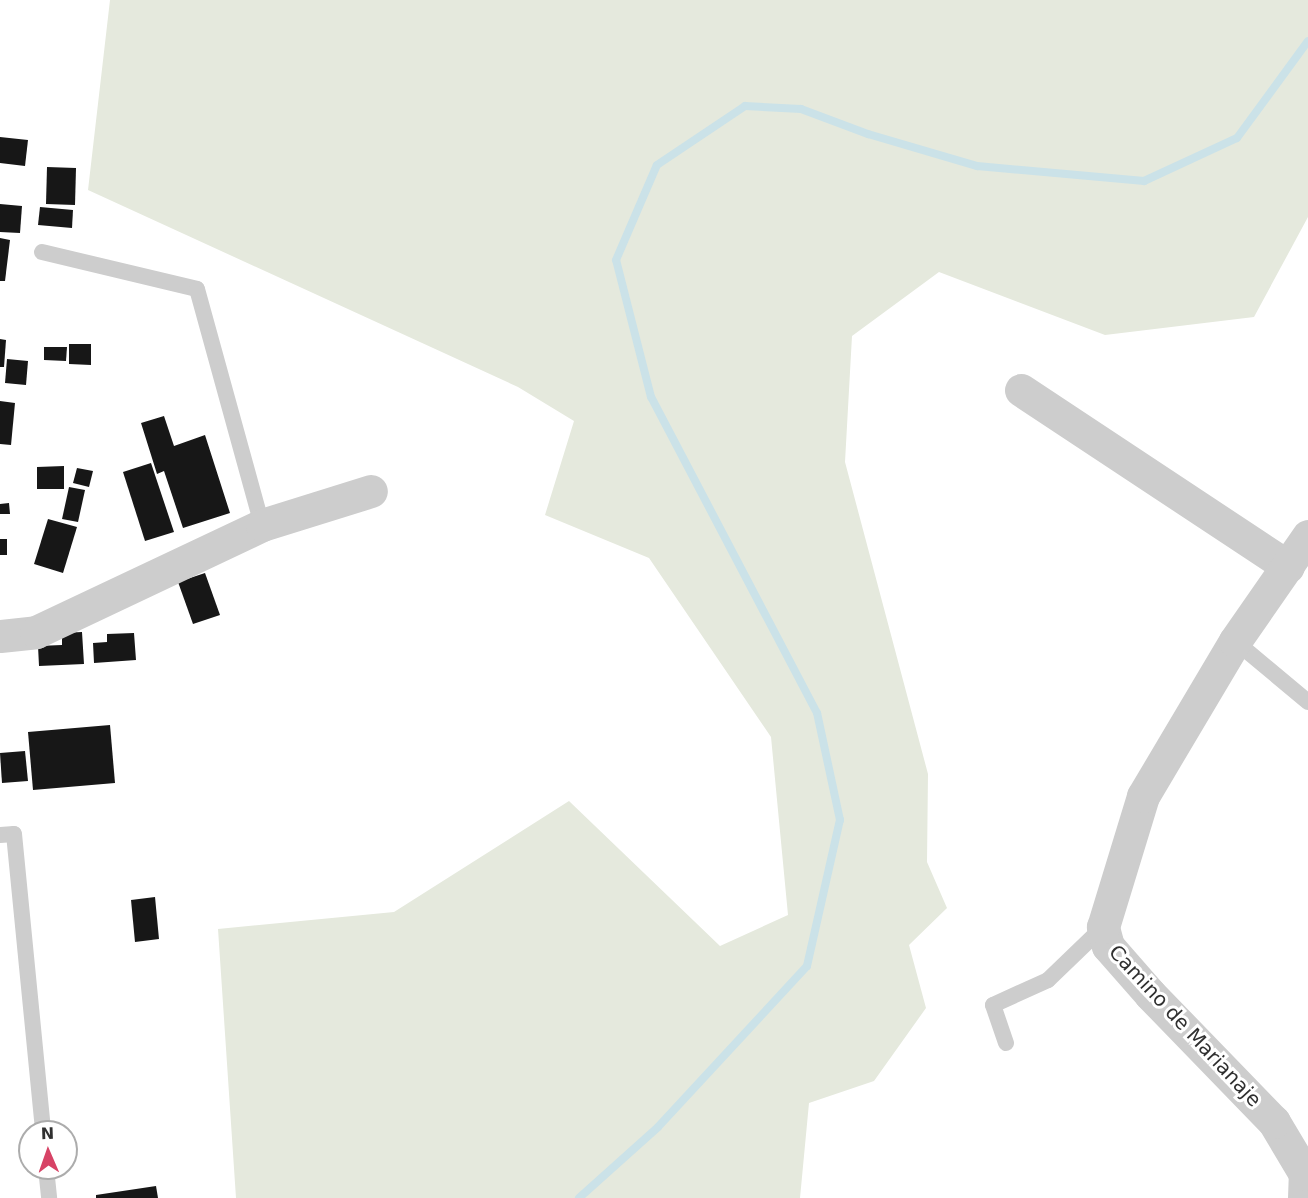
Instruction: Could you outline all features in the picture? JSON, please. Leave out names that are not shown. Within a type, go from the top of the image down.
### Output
[{"type":"street","points":[[1021,390],[1288,567]]},
{"type":"street","points":[[0,636],[36,632],[262,525],[371,491]]},
{"type":"street","name":"Camino de Marianaje","points":[[1304,1198],[1305,1174],[1274,1122],[1136,978],[1108,946],[1103,927],[1143,796],[1235,641],[1308,536]]},
{"type":"lane","points":[[42,252],[196,289],[262,525]]},
{"type":"lane","points":[[1235,641],[1308,702]]},
{"type":"lane","points":[[0,836],[14,834],[42,1120]]},
{"type":"lane","points":[[1006,1043],[993,1005],[1048,980],[1103,927]]},
{"type":"lane","points":[[47,1180],[49,1198]]},
{"type":"shaded area","points":[[110,0],[1308,0],[1308,217],[1254,317],[1105,335],[939,272],[852,336],[845,462],[928,774],[927,862],[947,908],[909,945],[926,1008],[874,1081],[809,1103],[800,1198],[236,1198],[218,929],[394,912],[569,801],[720,946],[788,915],[771,737],[649,558],[545,515],[574,421],[518,387],[88,190]]},
{"type":"building","points":[[0,137],[28,140],[25,166],[0,163]]},
{"type":"building","points":[[47,167],[76,168],[75,205],[46,204]]},
{"type":"building","points":[[0,204],[22,206],[20,233],[0,232]]},
{"type":"building","points":[[40,207],[73,210],[72,228],[38,225]]},
{"type":"building","points":[[0,238],[10,240],[5,281],[0,281]]},
{"type":"building","points":[[0,339],[6,340],[4,367],[0,367]]},
{"type":"building","points":[[69,344],[91,344],[91,365],[69,364]]},
{"type":"building","points":[[44,347],[67,347],[66,361],[44,360]]},
{"type":"building","points":[[7,359],[28,361],[26,385],[5,383]]},
{"type":"building","points":[[0,401],[15,403],[11,445],[0,444]]},
{"type":"building","points":[[164,416],[174,446],[205,435],[230,513],[183,528],[164,471],[157,474],[141,423]]},
{"type":"building","points":[[151,463],[174,532],[145,541],[123,472]]},
{"type":"building","points":[[64,466],[64,489],[37,489],[37,467]]},
{"type":"building","points":[[77,468],[93,471],[89,487],[73,483]]},
{"type":"building","points":[[69,487],[85,490],[78,522],[62,519]]},
{"type":"building","points":[[9,503],[10,514],[0,514],[0,504]]},
{"type":"building","points":[[48,519],[77,527],[63,573],[34,564]]},
{"type":"building","points":[[0,539],[7,539],[7,555],[0,555]]},
{"type":"building","points":[[205,573],[220,615],[193,624],[178,582]]},
{"type":"building","points":[[82,632],[84,664],[39,666],[38,646],[62,645],[62,633]]},
{"type":"building","points":[[134,633],[136,660],[94,663],[93,643],[107,642],[107,634]]},
{"type":"building","points":[[110,725],[115,783],[33,790],[28,732]]},
{"type":"building","points":[[25,751],[28,781],[2,783],[0,753]]},
{"type":"building","points":[[155,897],[159,939],[135,942],[131,900]]},
{"type":"building","points":[[156,1186],[158,1198],[96,1198],[96,1195]]},
{"type":"waterway","points":[[579,1198],[658,1127],[807,966],[840,820],[817,713],[651,397],[616,260],[657,165],[745,106],[801,109],[868,134],[977,166],[1144,181],[1237,138],[1308,41]]}]
